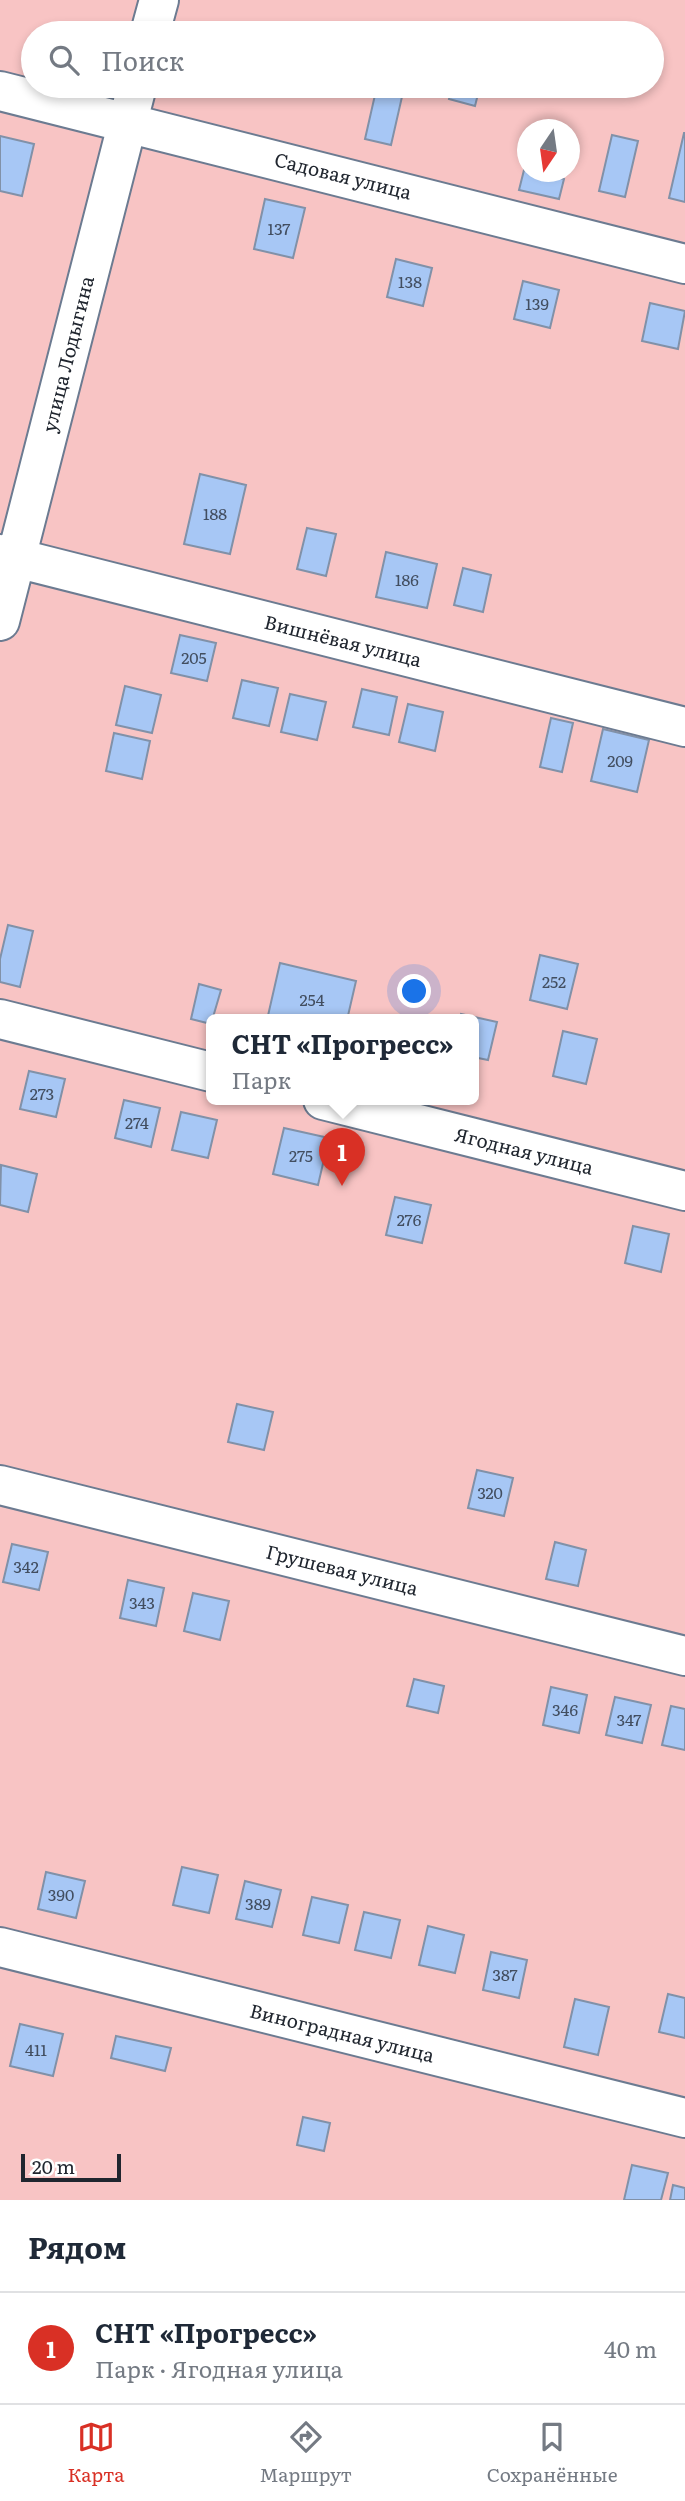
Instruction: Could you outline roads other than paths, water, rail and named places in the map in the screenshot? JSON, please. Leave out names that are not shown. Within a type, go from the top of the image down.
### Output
[{"type":"street","points":[[153,21],[159,0]]},
{"type":"street","name":"Садовая улица","points":[[0,91],[21,93]]},
{"type":"street","name":"Садовая улица","points":[[78,98],[133,103],[685,264]]},
{"type":"street","name":"улица Лодыгина","points":[[0,621],[8,556],[133,103]]},
{"type":"street","name":"Вишнёвая улица","points":[[8,556],[685,727]]},
{"type":"street","points":[[0,1019],[206,1071]]},
{"type":"street","name":"Ягодная улица","points":[[343,1105],[685,1191]]},
{"type":"street","name":"Грушевая улица","points":[[0,1485],[685,1656]]},
{"type":"street","name":"Виноградная улица","points":[[0,1947],[685,2118]]},
{"type":"place","name":"СНТ «Прогресс»","points":[[342,1186]]}]
